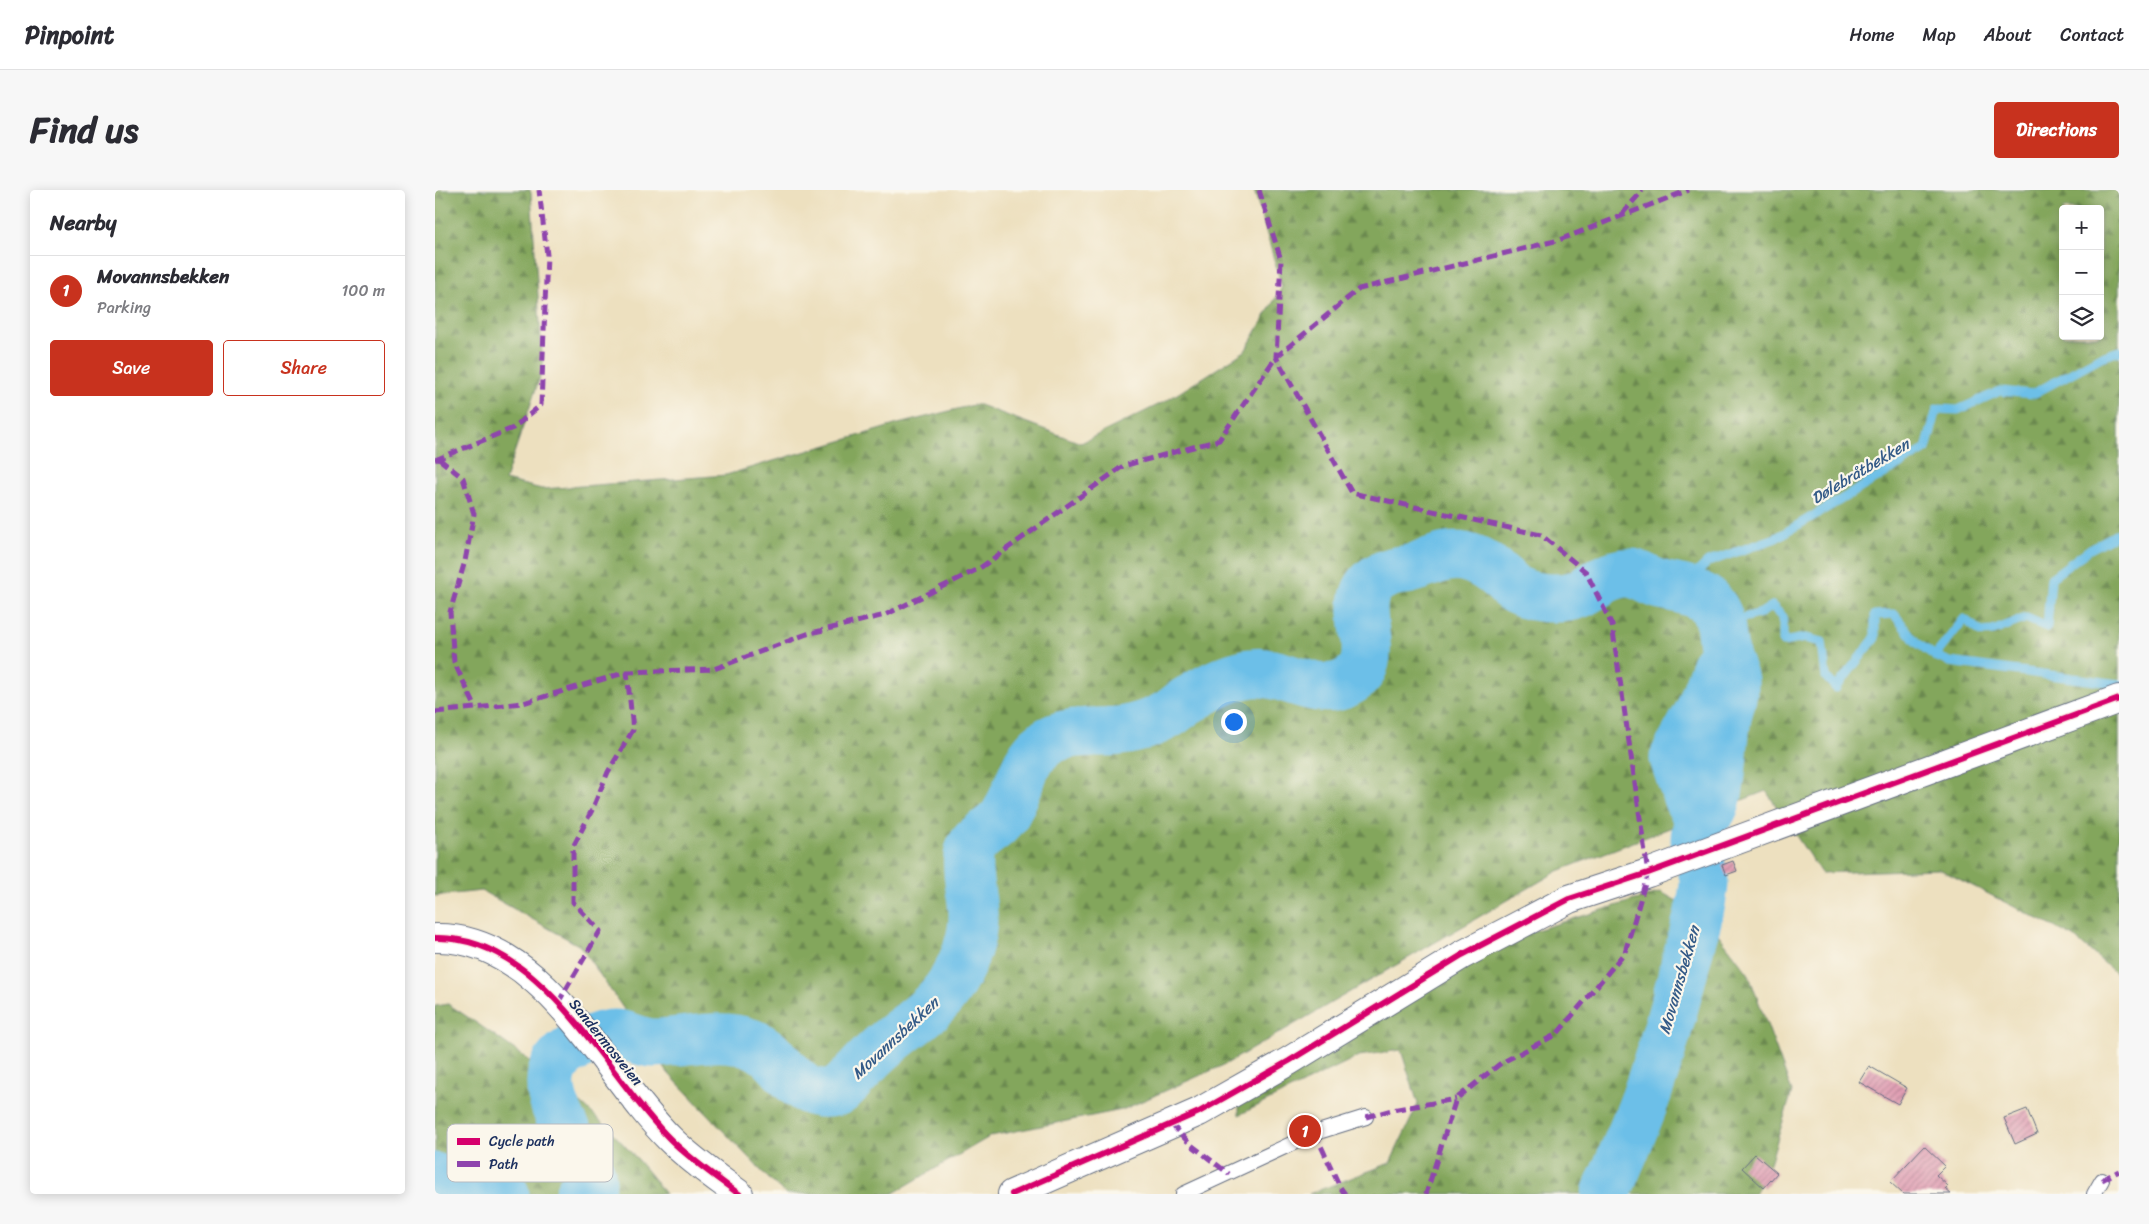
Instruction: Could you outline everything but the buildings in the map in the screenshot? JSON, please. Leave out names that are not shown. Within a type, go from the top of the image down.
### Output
[{"type":"street","points":[[1013,1194],[1199,1112],[1289,1061],[1462,956],[1569,899],[2119,699]]},
{"type":"street","name":"Sandermosveien","points":[[435,938],[447,938],[487,948],[517,964],[558,1003],[671,1140],[739,1194]]},
{"type":"lane","points":[[1183,1194],[1315,1133],[1367,1117]]},
{"type":"lane","points":[[2094,1194],[2102,1180]]},
{"type":"green space","points":[[435,190],[530,190],[543,368],[505,480],[542,489],[726,475],[898,424],[977,404],[1081,443],[1166,401],[1245,351],[1282,287],[1254,190],[2119,190],[2119,976],[2074,937],[1939,869],[1821,873],[1766,791],[1558,871],[1226,1064],[1122,1110],[991,1136],[892,1194],[786,1194],[771,1181],[668,1073],[580,946],[482,891],[435,896]]},
{"type":"green space","points":[[1661,892],[1705,917],[1748,973],[1792,1092],[1766,1176],[1754,1194],[1309,1194],[1390,1163],[1418,1104],[1401,1050],[1359,1056],[1239,1115],[1239,1093],[1504,940]]},
{"type":"green space","points":[[448,1004],[508,1045],[565,1089],[603,1124],[447,1124],[447,1182],[613,1182],[613,1134],[643,1166],[665,1194],[435,1194],[435,1006]]},
{"type":"waterway","name":"Dølebråtbekken","points":[[1681,588],[1708,562],[1776,538],[1926,449],[1937,409],[1958,410],[2000,391],[2033,394],[2099,358],[2119,351]]},
{"type":"waterway","points":[[1722,624],[1761,613],[1772,606],[1783,617],[1783,642],[1805,638],[1822,642],[1826,677],[1836,688],[1875,638],[1875,615],[1894,614],[1916,642],[1935,656],[1964,619],[1981,632],[1993,631],[2026,618],[2047,627],[2051,578],[2090,549],[2119,533]]},
{"type":"waterway","name":"Movannsbekken","points":[[563,1124],[551,1089],[552,1073],[560,1059],[577,1047],[608,1034],[618,1034],[653,1043],[702,1038],[739,1040],[763,1049],[800,1085],[810,1091],[823,1093],[839,1091],[879,1050],[938,1001],[952,982],[964,957],[972,930],[973,912],[968,877],[970,849],[978,839],[995,826],[1004,816],[1025,768],[1036,751],[1044,744],[1054,738],[1066,735],[1112,732],[1144,725],[1165,716],[1186,701],[1213,686],[1244,674],[1264,673],[1320,687],[1342,685],[1358,675],[1365,661],[1366,645],[1363,610],[1365,595],[1374,581],[1392,572],[1410,569],[1450,556],[1457,556],[1469,558],[1480,563],[1513,589],[1545,598],[1570,597],[1582,593],[1608,578],[1629,573],[1639,575],[1658,584],[1697,594],[1709,603],[1718,616],[1723,647],[1734,681],[1727,717],[1716,802],[1713,809],[1700,823],[1695,836],[1696,850],[1704,878],[1699,912],[1674,1008],[1654,1074],[1606,1194]]},
{"type":"waterway","points":[[1935,656],[1950,662],[2119,684]]},
{"type":"waterway","name":"Movannsbekken","points":[[1700,820],[1688,800],[1674,758],[1700,710],[1716,665]]},
{"type":"waterway","name":"Movannsbekken","points":[[435,1177],[460,1188],[505,1194]]},
{"type":"waterway","name":"Movannsbekken","points":[[579,1194],[588,1188],[592,1182]]},
{"type":"marked path","points":[[435,460],[513,428],[541,405],[547,255],[539,190]]},
{"type":"marked path","points":[[1259,190],[1281,260],[1276,357],[1352,493],[1541,535],[1586,572],[1612,625],[1648,873],[1625,952],[1557,1034],[1501,1063],[1456,1099],[1426,1194]]},
{"type":"marked path","points":[[1622,214],[1643,190]]},
{"type":"marked path","points":[[435,712],[523,703],[627,672],[714,669],[807,634],[885,615],[980,568],[1123,466],[1219,440],[1276,357],[1359,289],[1559,240],[1689,190]]},
{"type":"marked path","points":[[439,459],[463,478],[474,514],[465,561],[450,612],[454,662],[476,708]]},
{"type":"marked path","points":[[558,1003],[600,931],[573,902],[573,847],[592,810],[608,772],[633,730],[627,672]]},
{"type":"marked path","points":[[1366,1117],[1392,1110],[1456,1099]]},
{"type":"marked path","points":[[1171,1124],[1190,1144],[1229,1174]]},
{"type":"marked path","points":[[1315,1133],[1345,1194]]},
{"type":"marked path","points":[[2102,1180],[2119,1171]]},
{"type":"cycle path","points":[[1012,1194],[1199,1112],[1289,1061],[1462,955],[1569,899],[1648,873],[2119,699]]},
{"type":"cycle path","points":[[435,938],[473,943],[508,959],[539,983],[568,1013],[645,1112],[670,1139],[695,1161],[739,1194]]},
{"type":"place","name":"Movannsbekken","points":[[1305,1131]]}]
